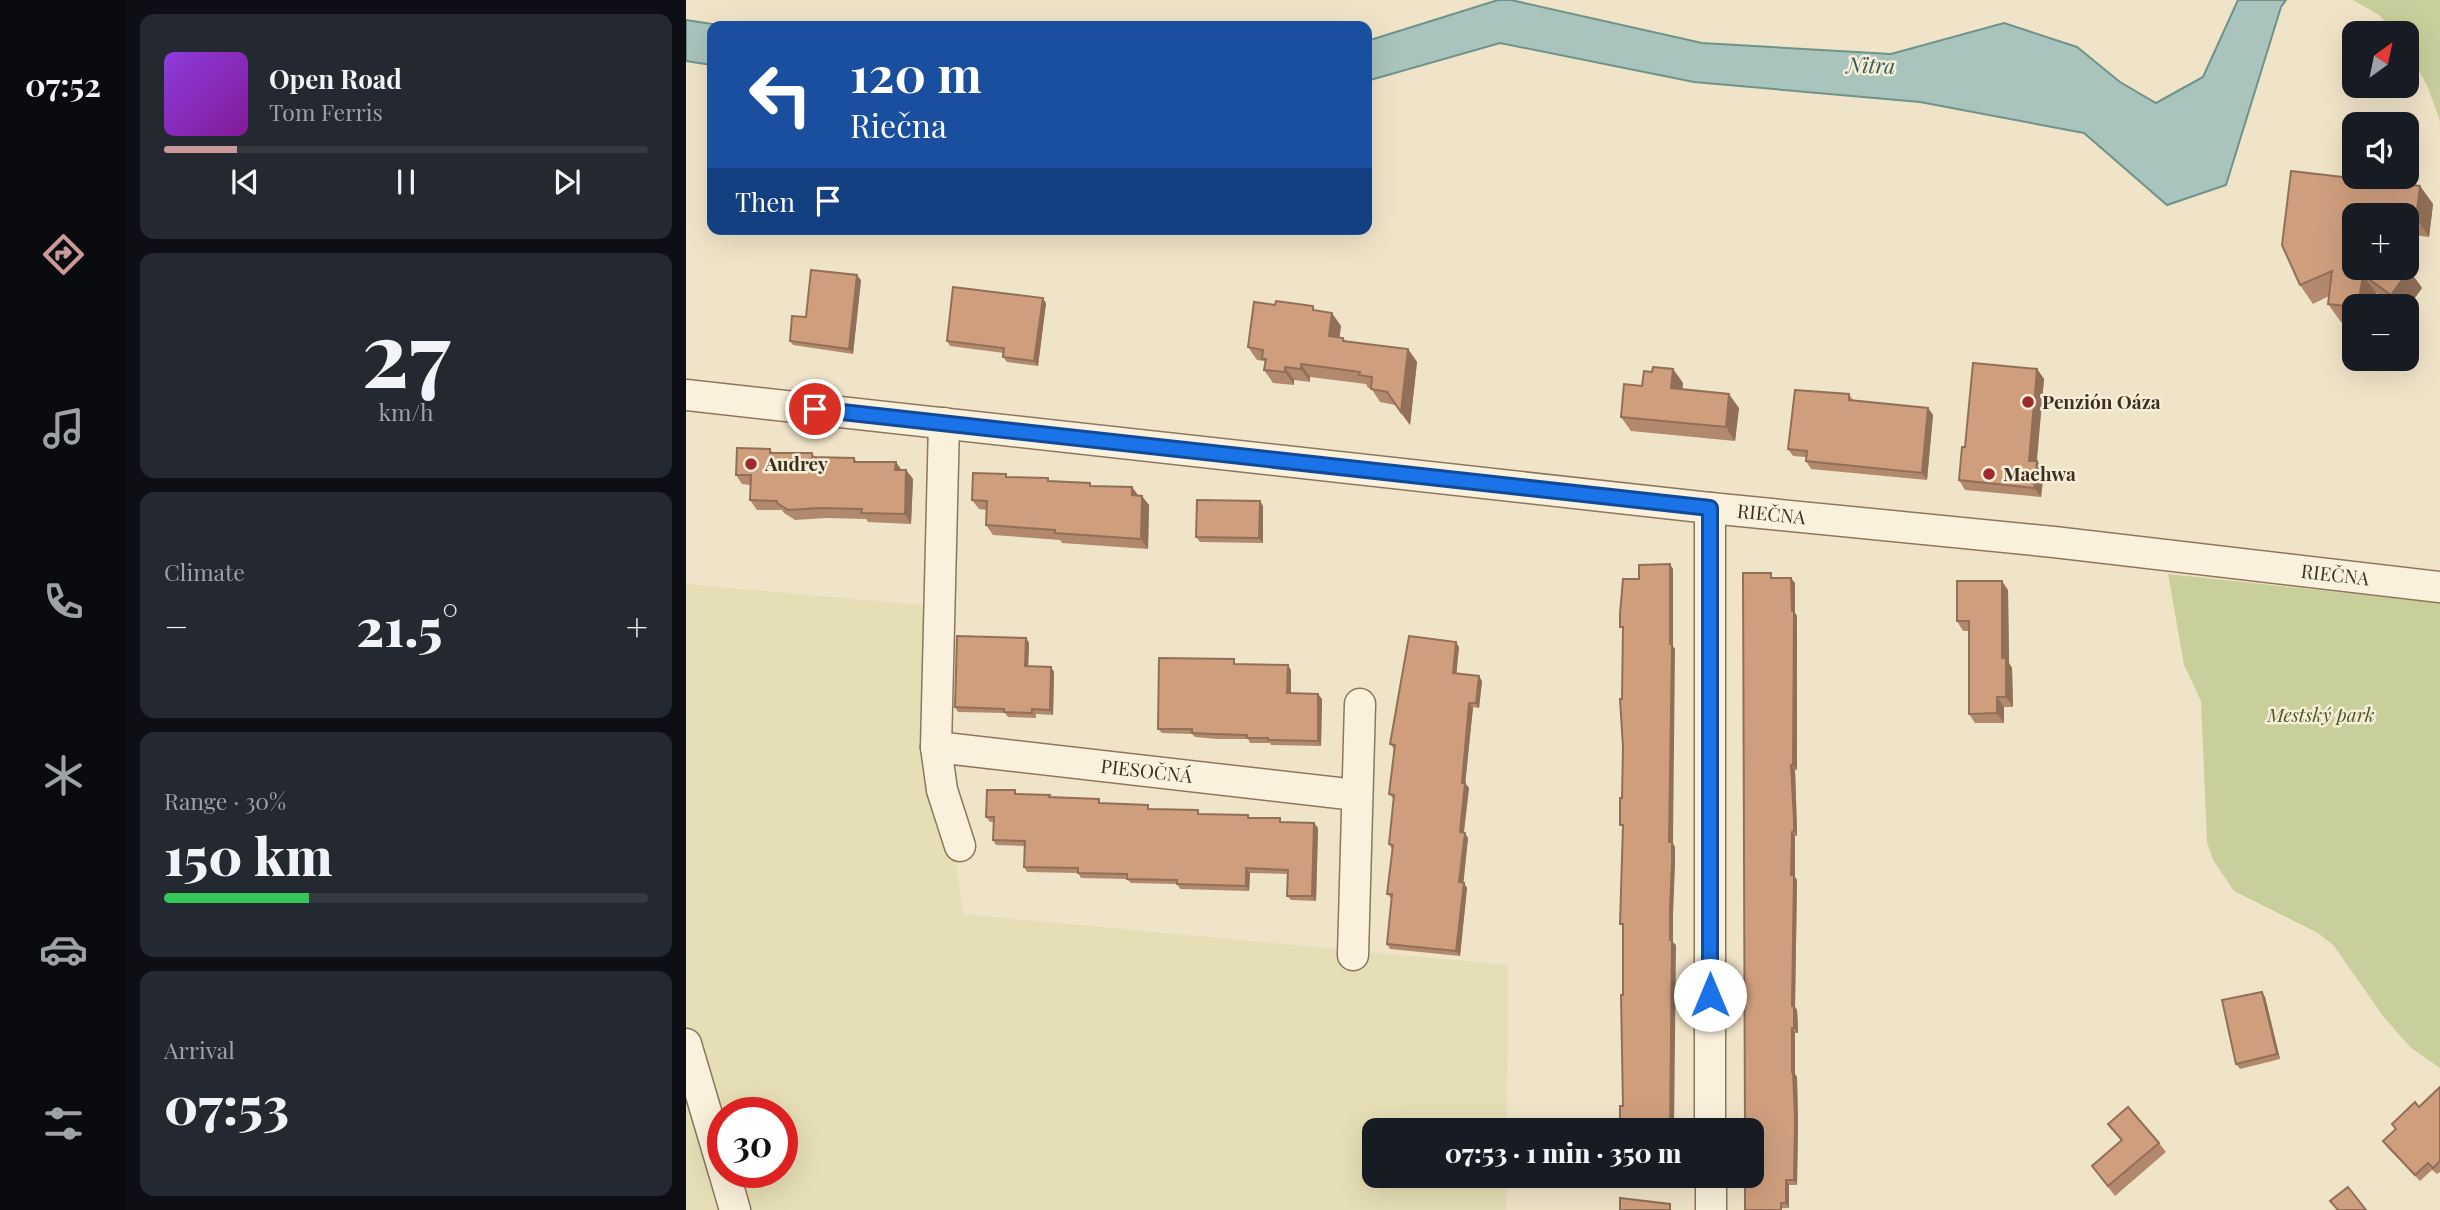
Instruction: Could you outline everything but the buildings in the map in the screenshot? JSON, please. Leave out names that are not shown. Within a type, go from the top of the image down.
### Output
[{"type":"street","name":"RIEČNA","points":[[686,394],[1710,508],[2054,542],[2440,587]]},
{"type":"street","points":[[944,423],[936,747],[942,790],[960,846]]},
{"type":"street","points":[[1710,508],[1710,1118]]},
{"type":"street","points":[[1353,955],[1360,704]]},
{"type":"street","name":"PIESOČNÁ","points":[[936,747],[1356,795]]},
{"type":"street","points":[[686,1044],[707,1116]]},
{"type":"street","points":[[728,1188],[735,1210]]},
{"type":"street","points":[[1710,1188],[1710,1210]]},
{"type":"shaded area","points":[[686,584],[923,605],[963,914],[1508,965],[1507,1118],[1362,1118],[1362,1188],[1507,1188],[1506,1210],[686,1210]]},
{"type":"green space","points":[[2353,0],[2440,0],[2440,121],[2419,71],[2419,21],[2384,21]]},
{"type":"green space","name":"Mestský park","points":[[2168,574],[2440,603],[2440,1068],[2410,1047],[2383,1016],[2334,946],[2318,933],[2234,891],[2213,860],[2207,842],[2201,701],[2184,665]]},
{"type":"water","name":"Nitra","points":[[1498,0],[1511,0],[1702,43],[1891,54],[2004,23],[2077,47],[2120,82],[2156,103],[2203,77],[2238,0],[2286,0],[2281,7],[2226,185],[2167,205],[2084,133],[1920,102],[1694,82],[1500,43],[1372,80],[1372,39]]},
{"type":"water","points":[[686,20],[707,23],[707,64],[686,61]]},
{"type":"place","name":"Penzión Oáza","points":[[2028,402]]},
{"type":"place","name":"Audrey","points":[[751,464]]},
{"type":"place","name":"Maehwa","points":[[1989,474]]},
{"type":"route","points":[[815,409],[1710,508],[1710,995]]}]
